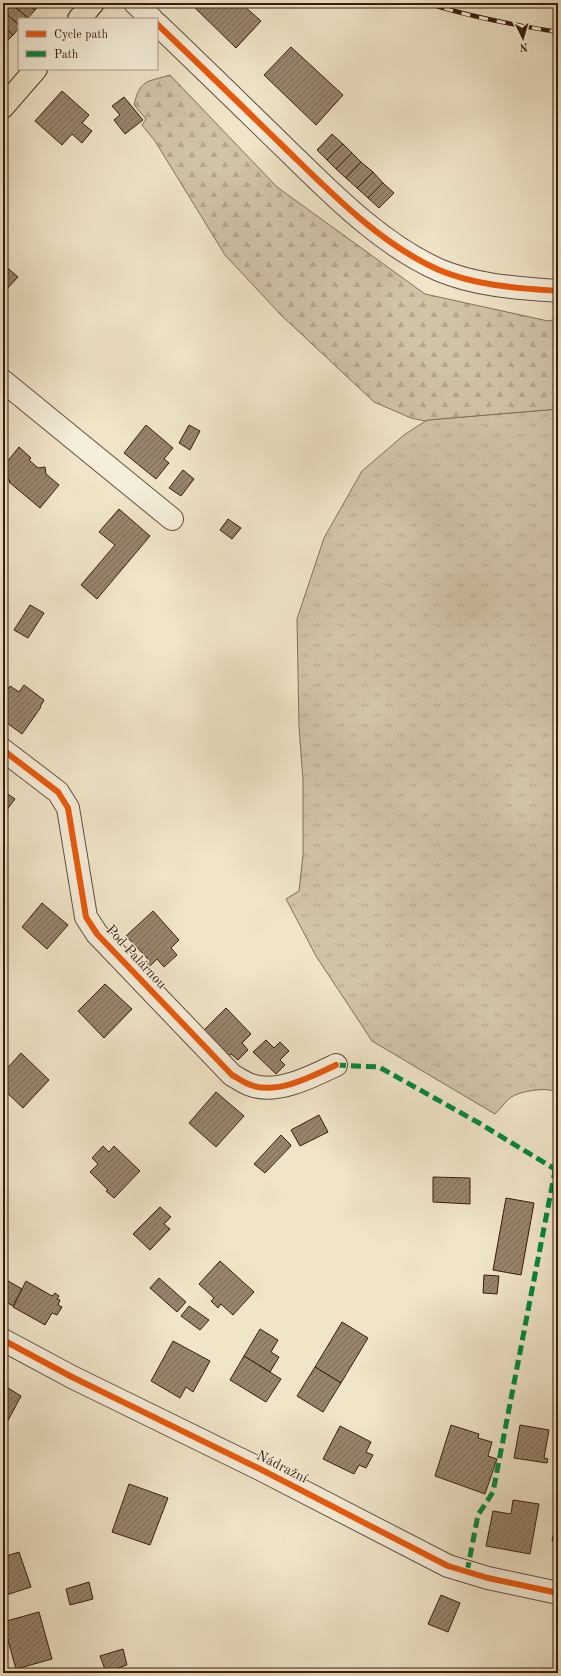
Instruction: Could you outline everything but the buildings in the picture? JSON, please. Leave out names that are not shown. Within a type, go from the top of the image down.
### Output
[{"type":"main road","points":[[80,18],[93,3]]},
{"type":"main road","points":[[3,107],[35,70]]},
{"type":"street","points":[[135,3],[151,18]]},
{"type":"street","points":[[158,25],[337,198],[411,256],[440,270],[472,281],[519,288],[558,291]]},
{"type":"street","points":[[3,381],[172,519]]},
{"type":"street","name":"Pod Palárnou","points":[[3,750],[58,792],[68,808],[86,917],[97,934],[232,1075],[252,1086],[271,1088],[298,1082],[336,1065]]},
{"type":"street","name":"Nádražní","points":[[3,1340],[72,1377],[267,1472],[448,1566],[488,1578],[558,1593]]},
{"type":"green space","points":[[170,75],[277,187],[425,294],[548,321],[558,319],[558,409],[425,421],[411,418],[374,402],[280,314],[225,255],[155,141],[142,125],[146,119],[134,105],[139,90],[150,81]]},
{"type":"green space","points":[[558,409],[558,1093],[548,1090],[534,1090],[514,1095],[495,1114],[372,1041],[316,956],[286,899],[299,891],[303,855],[303,780],[299,727],[297,619],[324,538],[362,471],[404,435],[427,420]]},
{"type":"railway","points":[[427,3],[492,20],[558,32]]},
{"type":"marked path","points":[[336,1065],[379,1067],[479,1123],[558,1171]]},
{"type":"marked path","points":[[467,1572],[478,1515],[493,1492],[555,1171]]},
{"type":"cycle path","points":[[158,25],[340,201],[378,233],[398,247],[439,270],[468,280],[528,289],[558,291]]},
{"type":"cycle path","points":[[3,750],[58,792],[68,808],[86,917],[97,934],[232,1075],[251,1085],[272,1088],[295,1083],[336,1065]]},
{"type":"cycle path","points":[[3,1340],[72,1377],[260,1469],[448,1566],[488,1578],[558,1593]]}]
